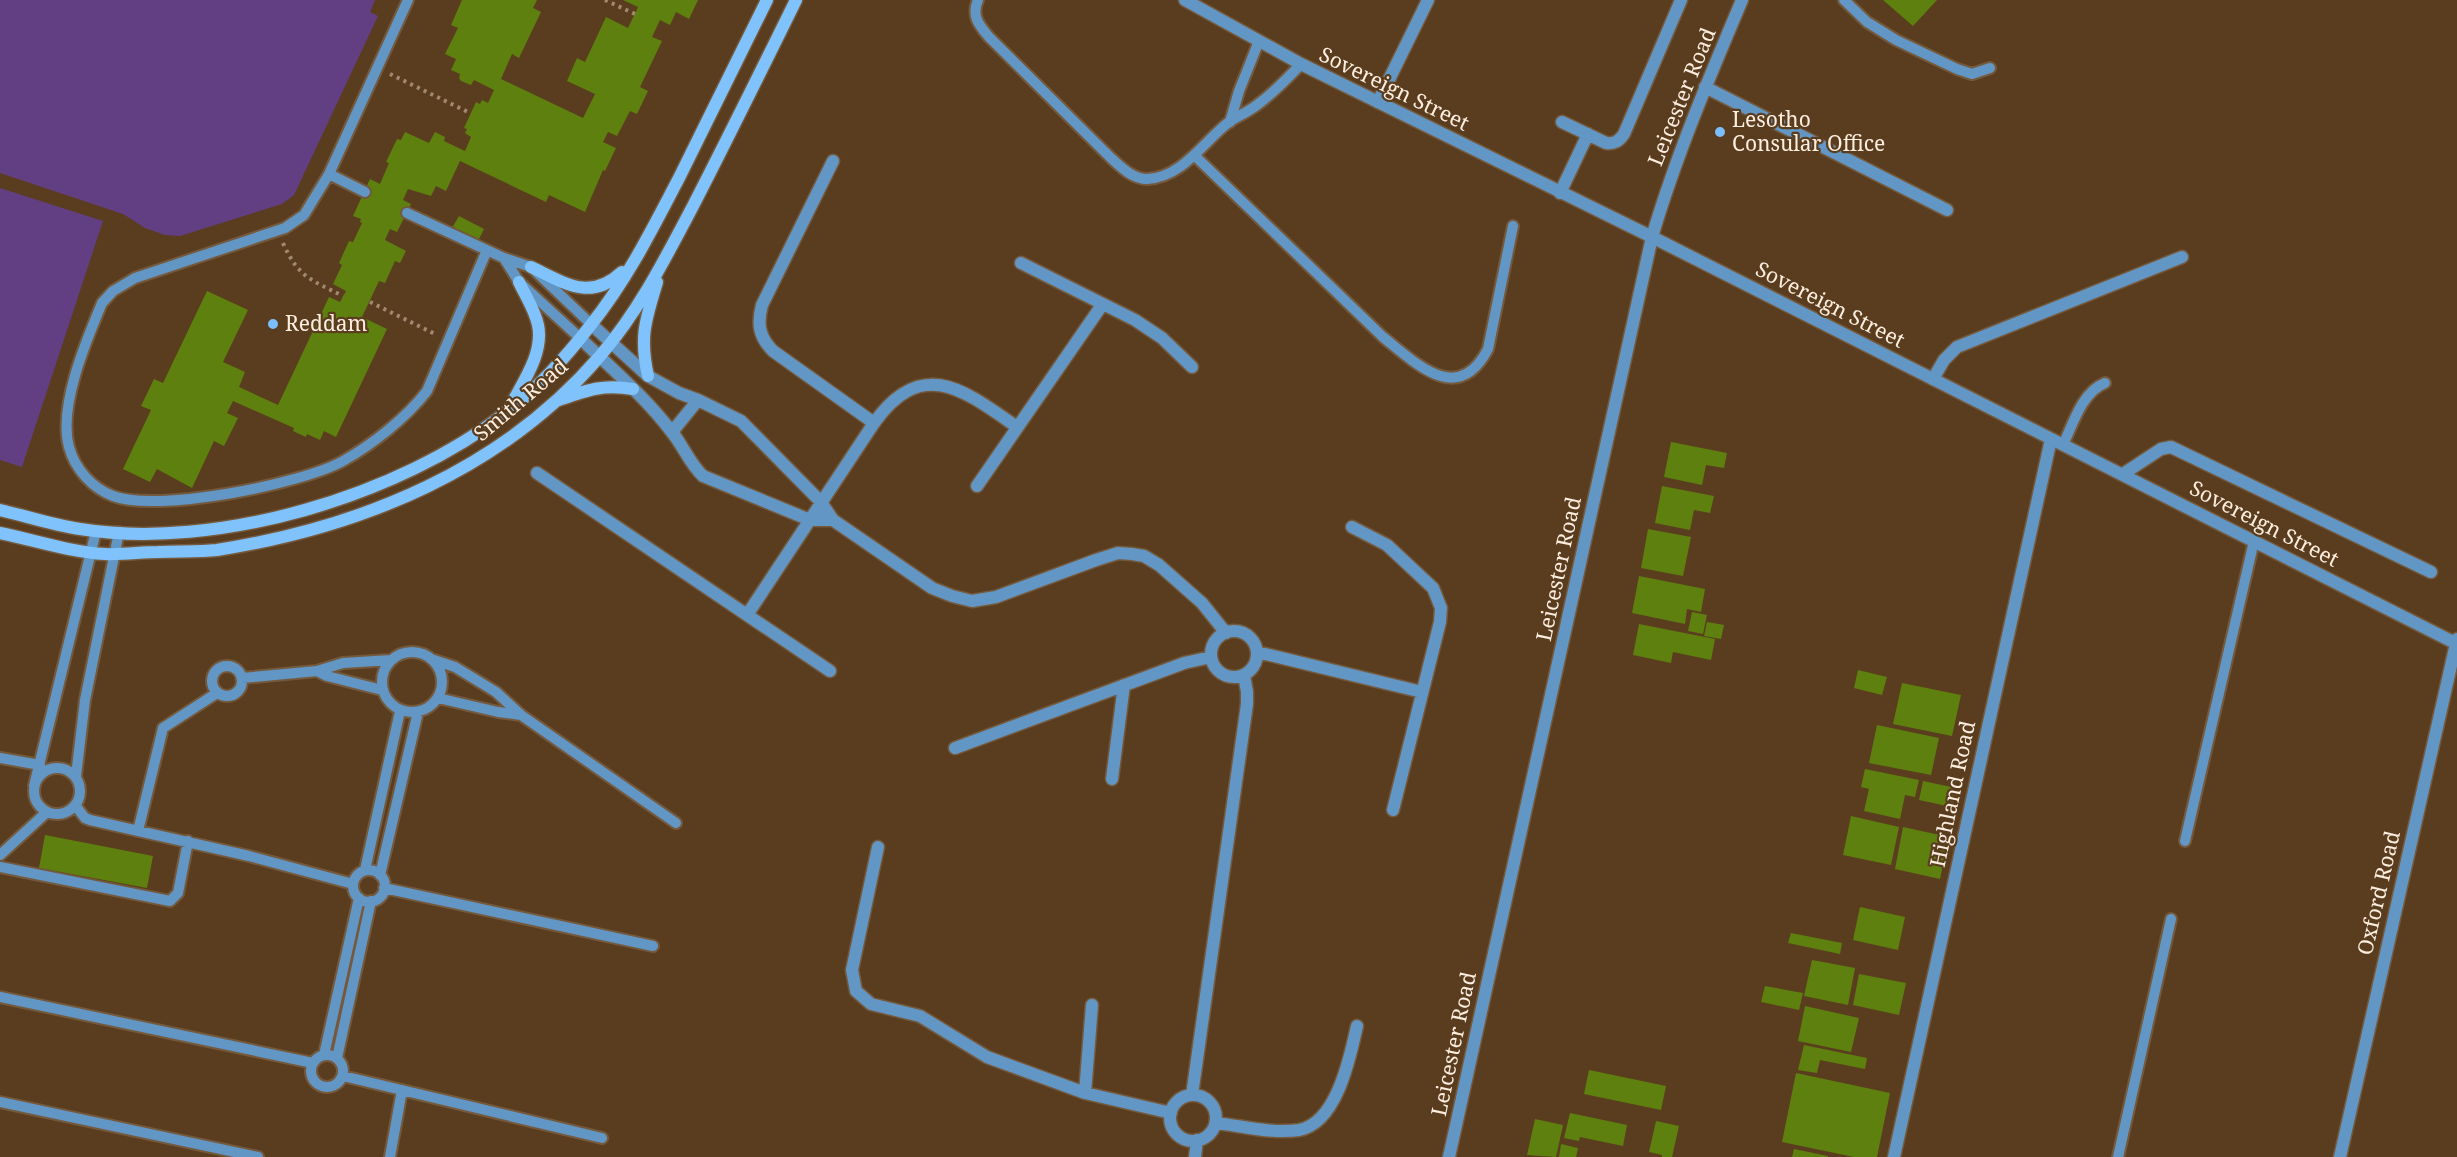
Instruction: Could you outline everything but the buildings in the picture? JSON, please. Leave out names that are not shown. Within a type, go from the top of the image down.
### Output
[{"type":"main road","name":"Smith Road","points":[[0,510],[80,530],[160,534],[211,530],[282,515],[370,489],[455,447],[507,412],[547,376],[592,325],[634,261],[703,131],[767,0]]},
{"type":"main road","name":"Smith Road","points":[[0,533],[92,551],[115,553],[215,550],[294,533],[377,508],[420,492],[482,459],[515,437],[557,401],[599,357],[642,297],[664,261],[732,131],[796,0]]},
{"type":"main road","points":[[531,267],[569,285],[586,290],[606,285],[634,261]]},
{"type":"main road","points":[[648,376],[642,341],[646,319],[664,261]]},
{"type":"main road","points":[[507,412],[537,351],[539,339],[536,318],[519,282]]},
{"type":"main road","points":[[557,401],[596,387],[633,389]]},
{"type":"main road","points":[[370,489],[377,508]]},
{"type":"street","points":[[1378,102],[1428,0]]},
{"type":"street","points":[[1562,122],[1612,144],[1624,134],[1681,0]]},
{"type":"street","name":"Leicester Road","points":[[1449,1157],[1652,237],[1664,197],[1705,87],[1742,0]]},
{"type":"street","name":"Sovereign Street","points":[[1188,1],[1301,64],[1652,237],[2456,642]]},
{"type":"street","points":[[1705,87],[1947,210]]},
{"type":"street","points":[[1560,193],[1588,134]]},
{"type":"street","points":[[833,161],[762,305],[759,330],[764,342],[773,351],[874,423]]},
{"type":"street","points":[[1933,379],[1944,360],[1957,347],[2182,257]]},
{"type":"street","points":[[1021,263],[1149,328],[1192,367]]},
{"type":"street","points":[[977,486],[1102,305]]},
{"type":"street","points":[[592,325],[648,376],[679,393],[725,412],[753,431],[822,502],[832,520],[932,588],[972,601],[996,597],[1118,553],[1144,556],[1159,565],[1202,603],[1226,633]]},
{"type":"street","points":[[580,338],[633,389],[672,432],[693,467],[703,476],[810,520],[832,520]]},
{"type":"street","points":[[747,615],[874,423],[894,399],[911,388],[927,384],[957,389],[970,395],[1017,427]]},
{"type":"street","points":[[672,432],[698,400]]},
{"type":"street","name":"Highland Road","points":[[1894,1157],[2051,439]]},
{"type":"street","points":[[2123,474],[2161,449],[2171,447],[2431,572]]},
{"type":"street","points":[[537,473],[830,671]]},
{"type":"street","points":[[1352,527],[1387,544],[1433,588],[1441,608],[1440,622],[1393,810]]},
{"type":"street","points":[[1236,631],[1246,634],[1254,642],[1257,652],[1256,661],[1252,669],[1244,675],[1233,677],[1223,675],[1215,667],[1211,657],[1212,647],[1217,638],[1226,633],[1236,631]]},
{"type":"street","name":"Oxford Road","points":[[2340,1157],[2456,642]]},
{"type":"street","points":[[1257,652],[1422,692]]},
{"type":"street","points":[[955,747],[1184,663],[1211,657]]},
{"type":"street","points":[[1192,1095],[1247,704],[1244,675]]},
{"type":"street","points":[[1112,779],[1124,685]]},
{"type":"street","points":[[878,847],[852,970],[856,991],[871,1004],[920,1016],[930,1021],[987,1057],[1085,1093],[1171,1113]]},
{"type":"street","points":[[1085,1093],[1092,1005]]},
{"type":"street","points":[[1216,1123],[1281,1130],[1300,1130],[1313,1124],[1332,1102],[1340,1086],[1349,1062],[1357,1026]]},
{"type":"street","points":[[1192,1095],[1202,1097],[1211,1103],[1216,1123],[1212,1131],[1197,1140],[1180,1137],[1174,1130],[1171,1113],[1178,1100],[1192,1095]]},
{"type":"street","points":[[1195,1157],[1197,1140]]},
{"type":"lane","points":[[408,0],[329,174],[304,215],[277,230],[135,278],[113,291],[102,303],[68,403],[67,439],[72,456],[85,477],[100,490],[126,500],[161,502],[251,489],[331,467],[380,435],[420,400],[432,382],[487,250]]},
{"type":"lane","points":[[978,0],[974,11],[975,20],[989,38],[1127,172],[1141,178],[1150,179],[1178,168],[1230,122],[1256,106],[1301,64]]},
{"type":"lane","points":[[1844,0],[1867,22],[1886,34],[1957,69],[1972,74],[1990,68]]},
{"type":"lane","points":[[1230,122],[1239,91],[1259,41]]},
{"type":"lane","points":[[1194,155],[1383,337],[1419,365],[1434,374],[1452,379],[1467,376],[1480,364],[1488,349],[1513,226]]},
{"type":"lane","points":[[329,174],[365,192]]},
{"type":"lane","points":[[407,213],[504,258],[531,267],[592,325]]},
{"type":"lane","points":[[504,258],[519,282],[580,338]]},
{"type":"lane","points":[[2063,445],[2085,399],[2105,382]]},
{"type":"lane","points":[[96,531],[34,786],[36,801],[47,812],[62,814],[75,805],[80,791],[76,776],[85,700],[119,532]]},
{"type":"lane","points":[[2185,841],[2254,541]]},
{"type":"lane","points":[[242,678],[317,671],[343,663],[391,660],[402,654],[414,652],[455,667],[496,692],[521,715],[675,823]]},
{"type":"lane","points":[[391,660],[382,674],[382,690],[389,703],[400,711],[418,712],[429,707],[438,698],[442,687],[438,667],[431,659]]},
{"type":"lane","points":[[219,667],[234,667],[242,678],[241,688],[234,695],[224,696],[217,693],[213,689],[211,679],[219,667]]},
{"type":"lane","points":[[317,671],[327,676],[382,690]]},
{"type":"lane","points":[[138,831],[163,728],[217,693]]},
{"type":"lane","points":[[438,698],[521,715]]},
{"type":"lane","points":[[365,870],[400,711]]},
{"type":"lane","points":[[380,875],[365,870],[357,875],[353,889],[359,898],[371,901],[380,897],[384,888],[380,875],[418,712]]},
{"type":"lane","points":[[0,758],[40,765]]},
{"type":"lane","points":[[34,786],[41,773],[55,767],[70,771],[76,776]]},
{"type":"lane","points":[[386,777],[402,780]]},
{"type":"lane","points":[[75,805],[85,818],[188,841],[353,884]]},
{"type":"lane","points":[[0,855],[47,812]]},
{"type":"lane","points":[[0,867],[170,900],[178,893],[188,841]]},
{"type":"lane","points":[[384,888],[653,946]]},
{"type":"lane","points":[[324,1055],[359,898]]},
{"type":"lane","points":[[337,1058],[371,901]]},
{"type":"lane","points":[[2118,1157],[2171,919]]},
{"type":"lane","points":[[344,964],[357,968]]},
{"type":"lane","points":[[0,997],[313,1064]]},
{"type":"lane","points":[[324,1055],[337,1058],[343,1066],[343,1076],[332,1086],[322,1086],[314,1080],[312,1075],[313,1064],[316,1059],[324,1055]]},
{"type":"lane","points":[[343,1076],[602,1138]]},
{"type":"lane","points":[[390,1157],[402,1090]]},
{"type":"lane","points":[[0,1102],[258,1157]]},
{"type":"path","points":[[605,0],[634,14]]},
{"type":"path","points":[[377,68],[470,113]]},
{"type":"path","points":[[277,230],[298,271],[343,296]]},
{"type":"path","points":[[370,302],[448,341]]},
{"type":"shaded area","points":[[0,0],[375,0],[370,12],[378,16],[294,195],[282,204],[180,236],[165,235],[145,228],[123,214],[0,173]]},
{"type":"shaded area","points":[[0,188],[103,221],[22,467],[0,460]]},
{"type":"place","name":"Lesotho Consular Office","points":[[1720,132]]},
{"type":"place","name":"Reddam","points":[[273,324]]}]
